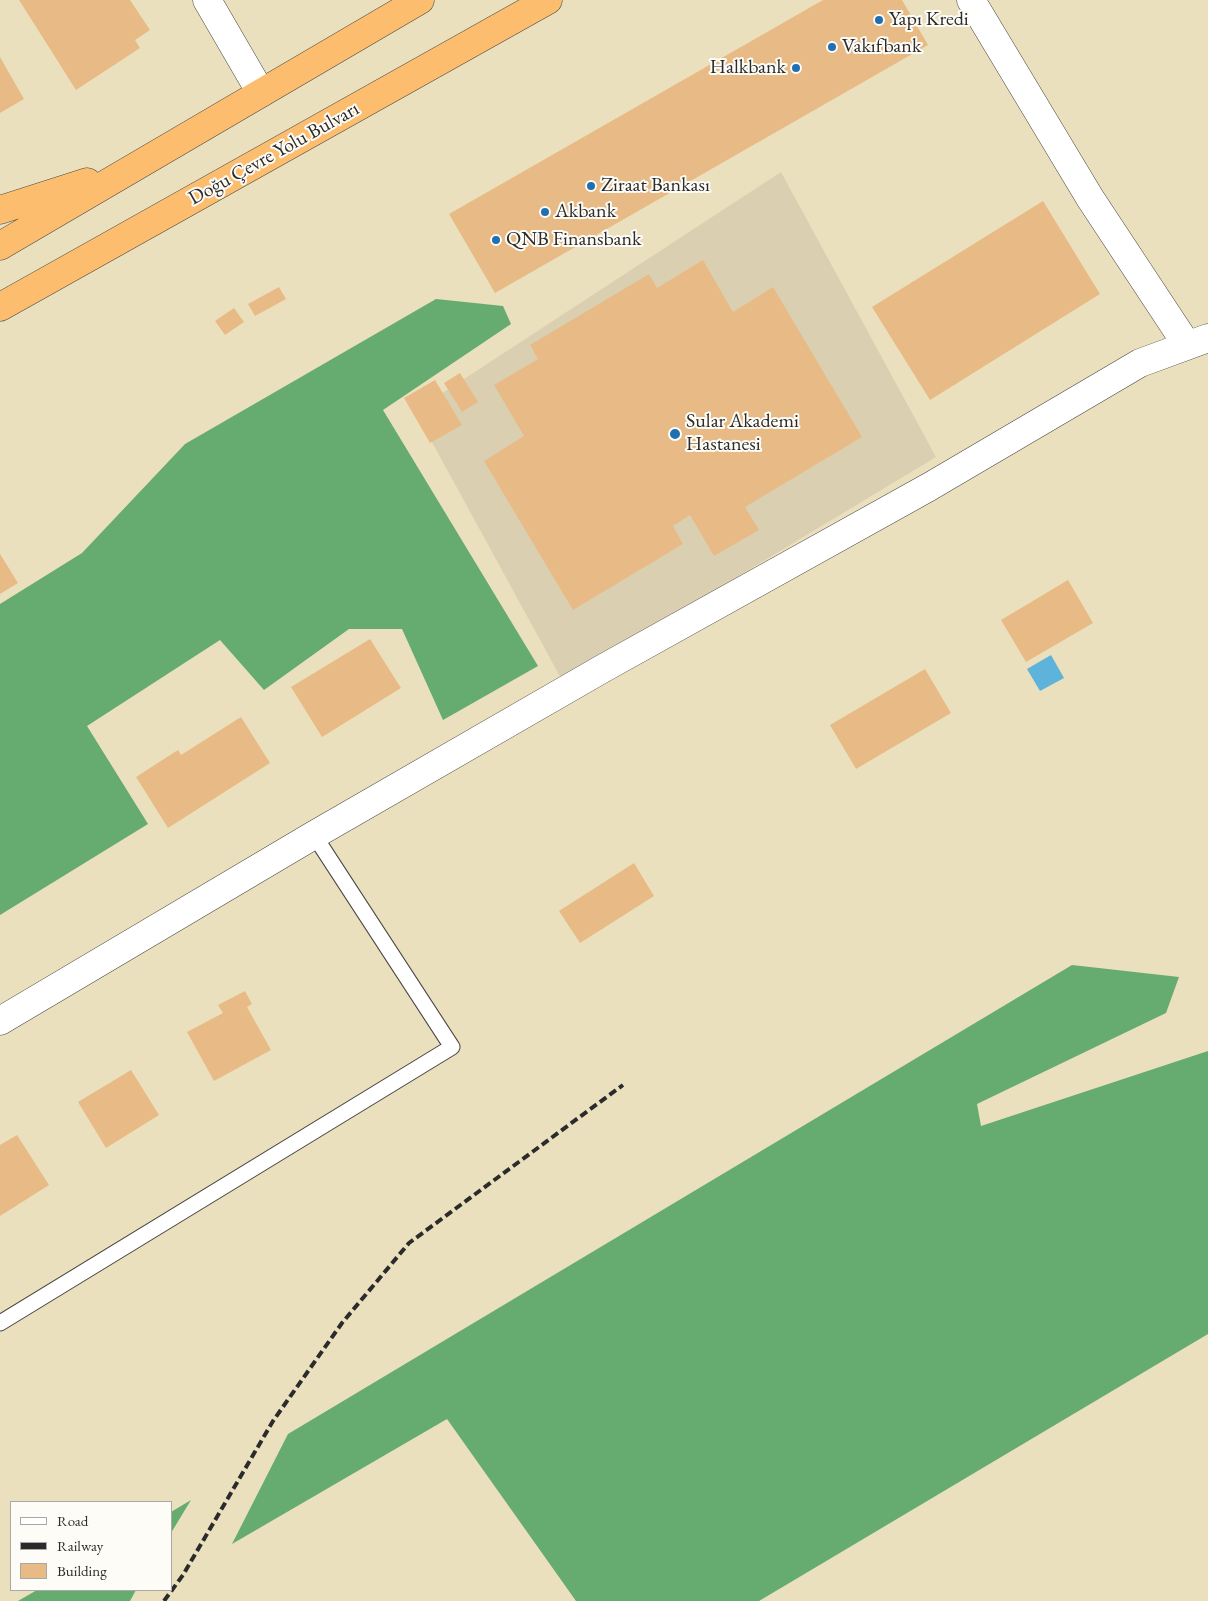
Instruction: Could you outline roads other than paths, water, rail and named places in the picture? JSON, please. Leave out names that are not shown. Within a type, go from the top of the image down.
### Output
[{"type":"highway","points":[[0,246],[420,0]]},
{"type":"highway","name":"Doğu Çevre Yolu Bulvarı","points":[[0,307],[548,0]]},
{"type":"highway","points":[[0,210],[136,166]]},
{"type":"street","points":[[207,0],[261,93]]},
{"type":"street","points":[[0,1021],[314,835],[602,669],[929,487],[1140,363],[1197,342],[1090,198],[971,0]]},
{"type":"lane","points":[[0,1323],[452,1047],[314,835]]},
{"type":"water","points":[[1051,655],[1064,678],[1040,691],[1027,669]]},
{"type":"railway","points":[[172,1590],[183,1575],[273,1421],[342,1323],[409,1243],[623,1085]]},
{"type":"railway","points":[[164,1601],[171,1591]]},
{"type":"place","name":"Yapı Kredi","points":[[879,20]]},
{"type":"place","name":"Vakıfbank","points":[[832,47]]},
{"type":"place","name":"Halkbank","points":[[796,68]]},
{"type":"place","name":"Ziraat Bankası","points":[[591,186]]},
{"type":"place","name":"Akbank","points":[[545,212]]},
{"type":"place","name":"QNB Finansbank","points":[[496,240]]},
{"type":"place","name":"Sular Akademi Hastanesi","points":[[675,434]]}]
